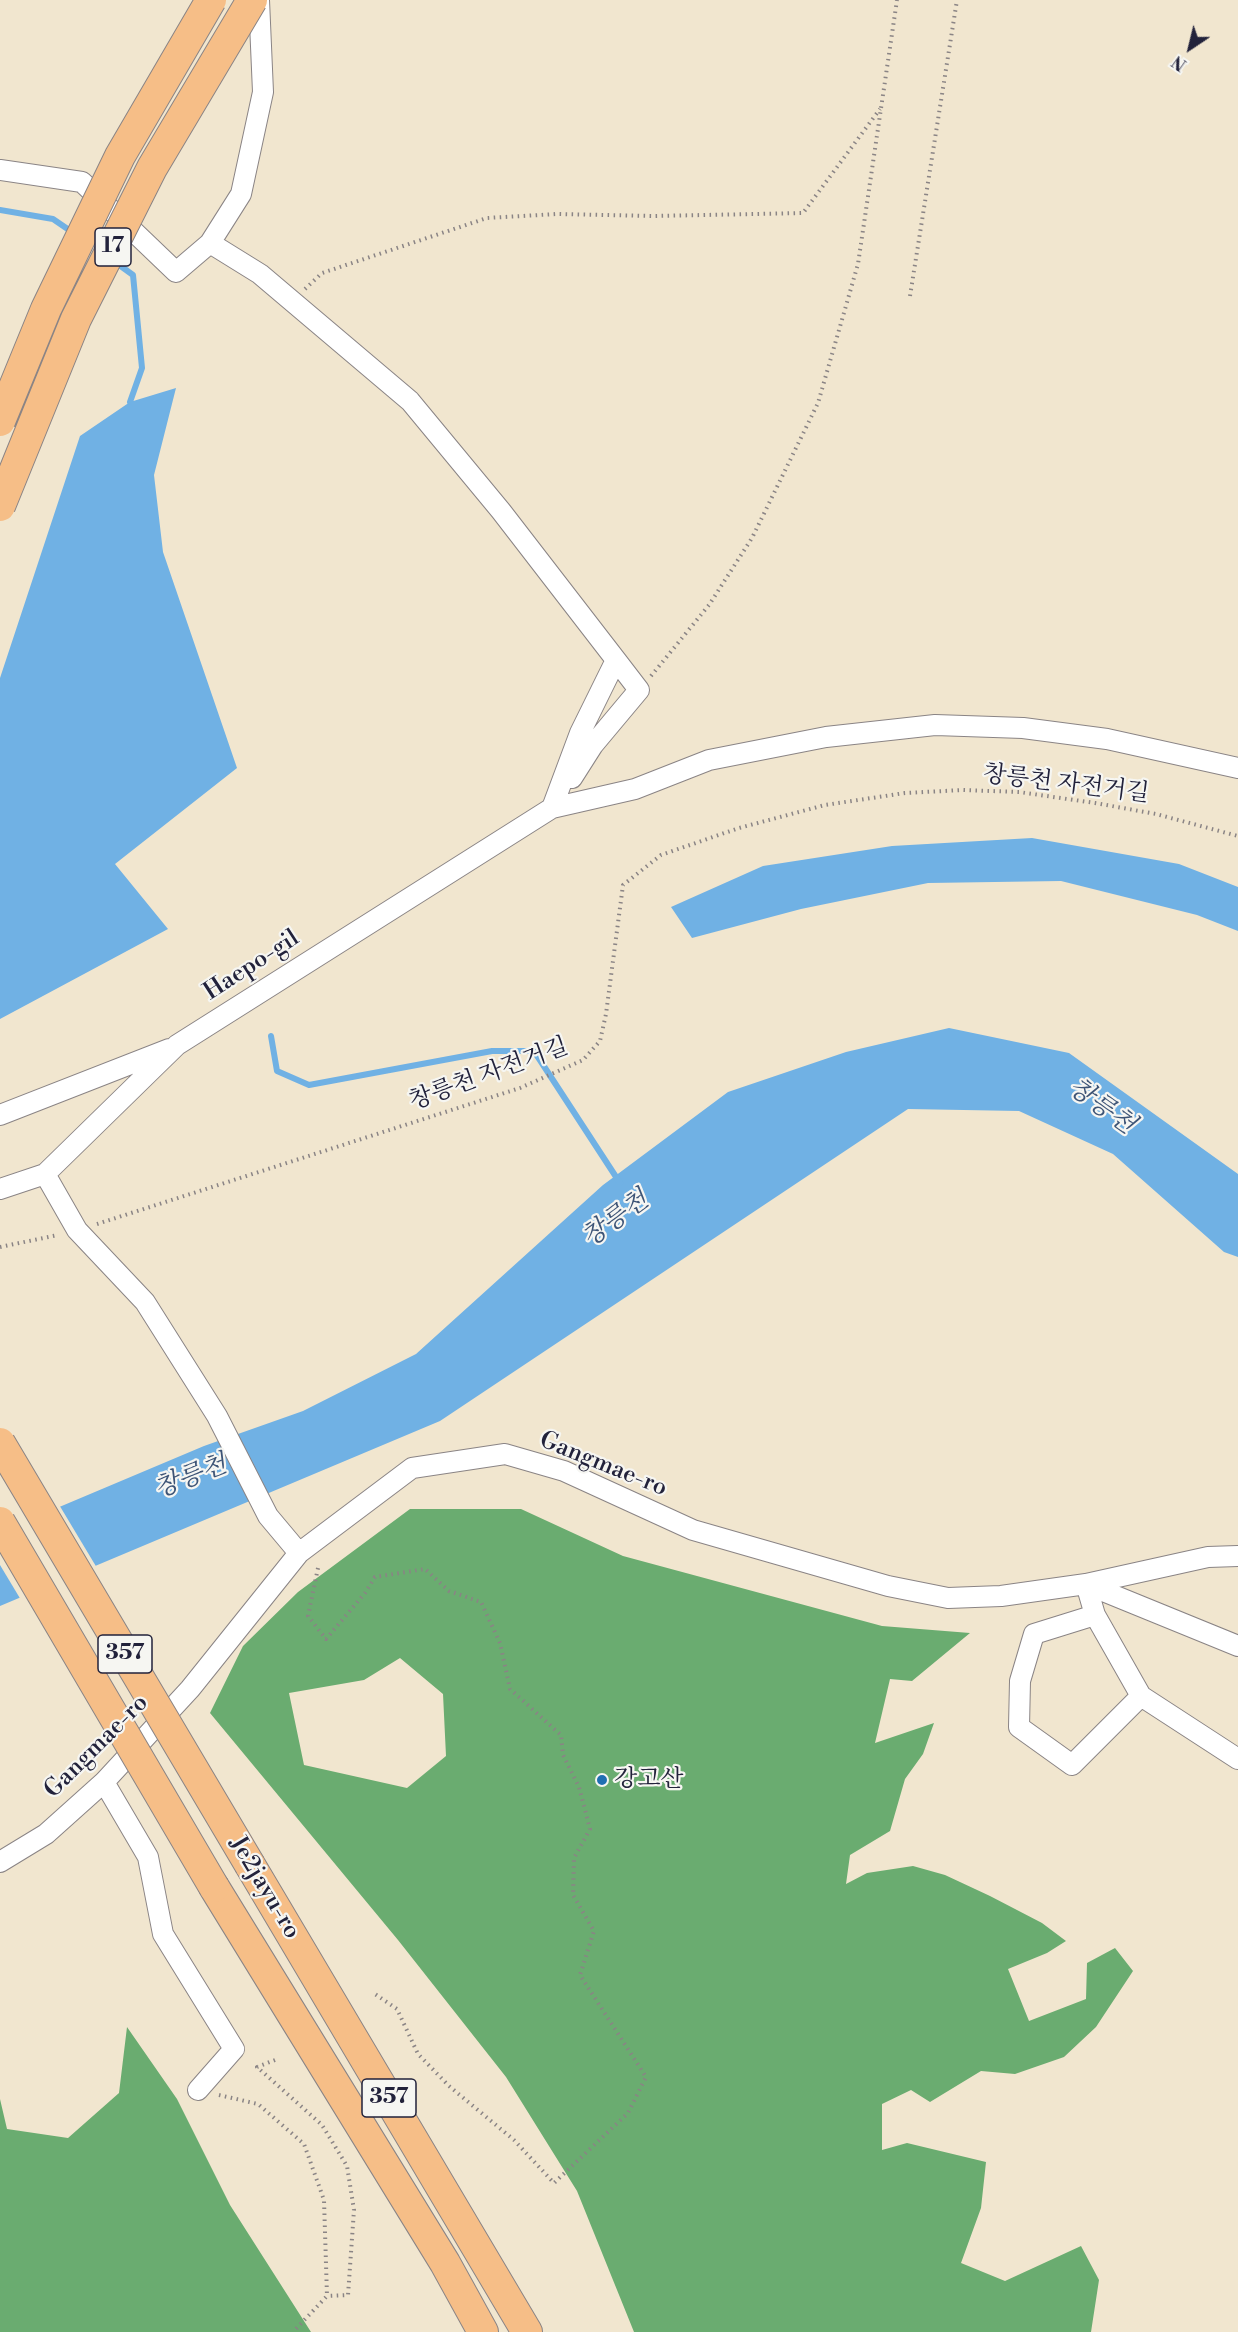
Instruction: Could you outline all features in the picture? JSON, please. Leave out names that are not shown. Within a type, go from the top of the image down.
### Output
[{"type":"highway","name":"17","points":[[0,421],[46,309],[120,156],[211,0]]},
{"type":"highway","name":"17","points":[[0,506],[76,319],[152,168],[252,0]]},
{"type":"highway","name":"Je2jayu-ro","points":[[0,1443],[527,2332]]},
{"type":"highway","name":"Je2jayu-ro","points":[[0,1522],[214,1887],[445,2263],[483,2332]]},
{"type":"street","points":[[0,170],[82,182],[177,272],[210,243],[241,194],[263,92],[259,0]]},
{"type":"street","points":[[210,243],[261,274],[410,401],[501,512],[639,690],[593,745],[552,808]]},
{"type":"street","points":[[552,808],[580,733],[616,660]]},
{"type":"street","points":[[552,808],[635,789],[710,760],[826,737],[935,725],[1023,728],[1107,739],[1238,768]]},
{"type":"street","name":"Haepo-gil","points":[[0,1189],[45,1174],[177,1045],[552,808]]},
{"type":"street","points":[[0,1115],[177,1045]]},
{"type":"street","points":[[45,1174],[77,1230],[145,1302],[217,1416],[268,1516],[299,1553]]},
{"type":"street","name":"Gangmae-ro","points":[[0,1862],[46,1834],[104,1782],[190,1689],[299,1553],[412,1468],[505,1454],[564,1471],[693,1530],[888,1586],[948,1598],[1001,1596],[1086,1584],[1208,1557],[1238,1556]]},
{"type":"street","points":[[1086,1584],[1095,1616],[1141,1696],[1238,1759]]},
{"type":"street","points":[[1086,1584],[1238,1646]]},
{"type":"street","points":[[1095,1616],[1034,1634],[1020,1681],[1019,1727],[1072,1765],[1141,1696]]},
{"type":"street","points":[[104,1782],[147,1857],[163,1934],[234,2049],[198,2090]]},
{"type":"path","points":[[639,690],[709,605],[752,538],[818,403],[858,264],[897,0]]},
{"type":"path","points":[[910,296],[957,0]]},
{"type":"path","points":[[293,301],[322,273],[487,218],[557,214],[655,216],[803,213],[881,108]]},
{"type":"path","name":"창릉천 자전거길","points":[[0,1247],[77,1230],[520,1088],[583,1060],[600,1041],[606,1014],[623,885],[661,855],[728,831],[825,805],[905,792],[963,790],[1019,792],[1095,803],[1156,814],[1238,836]]},
{"type":"path","points":[[318,1568],[308,1616],[326,1639],[365,1593],[375,1577],[425,1569],[449,1591],[481,1602],[500,1643],[510,1689],[561,1735],[563,1755],[579,1787],[590,1828],[574,1858],[573,1895],[594,1931],[580,1976],[646,2077],[628,2113],[554,2183],[514,2140],[449,2086],[418,2054],[397,2009],[372,1992]]},
{"type":"path","points":[[275,2061],[257,2067],[322,2125],[347,2166],[354,2210],[348,2295],[327,2296],[293,2332]]},
{"type":"path","points":[[198,2090],[258,2104],[304,2144],[324,2200],[327,2296]]},
{"type":"green space","points":[[410,1509],[521,1509],[623,1556],[882,1626],[970,1633],[912,1681],[890,1679],[875,1743],[934,1723],[923,1754],[905,1779],[890,1831],[850,1855],[846,1884],[867,1873],[913,1866],[945,1875],[1042,1923],[1066,1941],[1047,1953],[1008,1969],[1029,2021],[1086,1999],[1087,1963],[1115,1948],[1133,1971],[1096,2027],[1064,2057],[1015,2074],[981,2071],[930,2102],[911,2090],[882,2104],[882,2150],[907,2143],[986,2162],[981,2208],[961,2263],[1005,2281],[1081,2246],[1099,2280],[1091,2332],[634,2332],[577,2191],[506,2077],[398,1940],[210,1713],[243,1646],[298,1592]],"holes":[[[400,1658],[443,1694],[446,1756],[407,1788],[304,1765],[289,1693],[364,1680]]]},
{"type":"green space","points":[[127,2027],[177,2099],[230,2205],[311,2332],[0,2332],[0,2099],[7,2129],[68,2138],[119,2093]]},
{"type":"water","points":[[176,388],[154,475],[163,552],[237,768],[115,864],[168,929],[0,1019],[0,678],[80,436],[130,402]]},
{"type":"water","points":[[1032,838],[1179,864],[1238,887],[1238,931],[1197,915],[1061,881],[928,883],[801,909],[692,938],[671,907],[763,866],[892,846]]},
{"type":"water","name":"창릉천","points":[[949,1028],[1069,1053],[1238,1174],[1238,1257],[1224,1252],[1113,1154],[1019,1111],[908,1109],[440,1421],[0,1606],[0,1532],[204,1446],[303,1411],[416,1354],[603,1185],[728,1092],[846,1052]]},
{"type":"pier","points":[[58,1503],[97,1568],[21,1600],[0,1565],[0,1529]]},
{"type":"waterway","points":[[0,210],[53,219],[72,232]]},
{"type":"waterway","points":[[115,262],[133,275],[142,368],[130,402]]},
{"type":"waterway","name":"창릉천","points":[[271,1036],[277,1071],[309,1085],[492,1051],[534,1051],[620,1183]]},
{"type":"place","name":"강고산","points":[[602,1780]]}]
